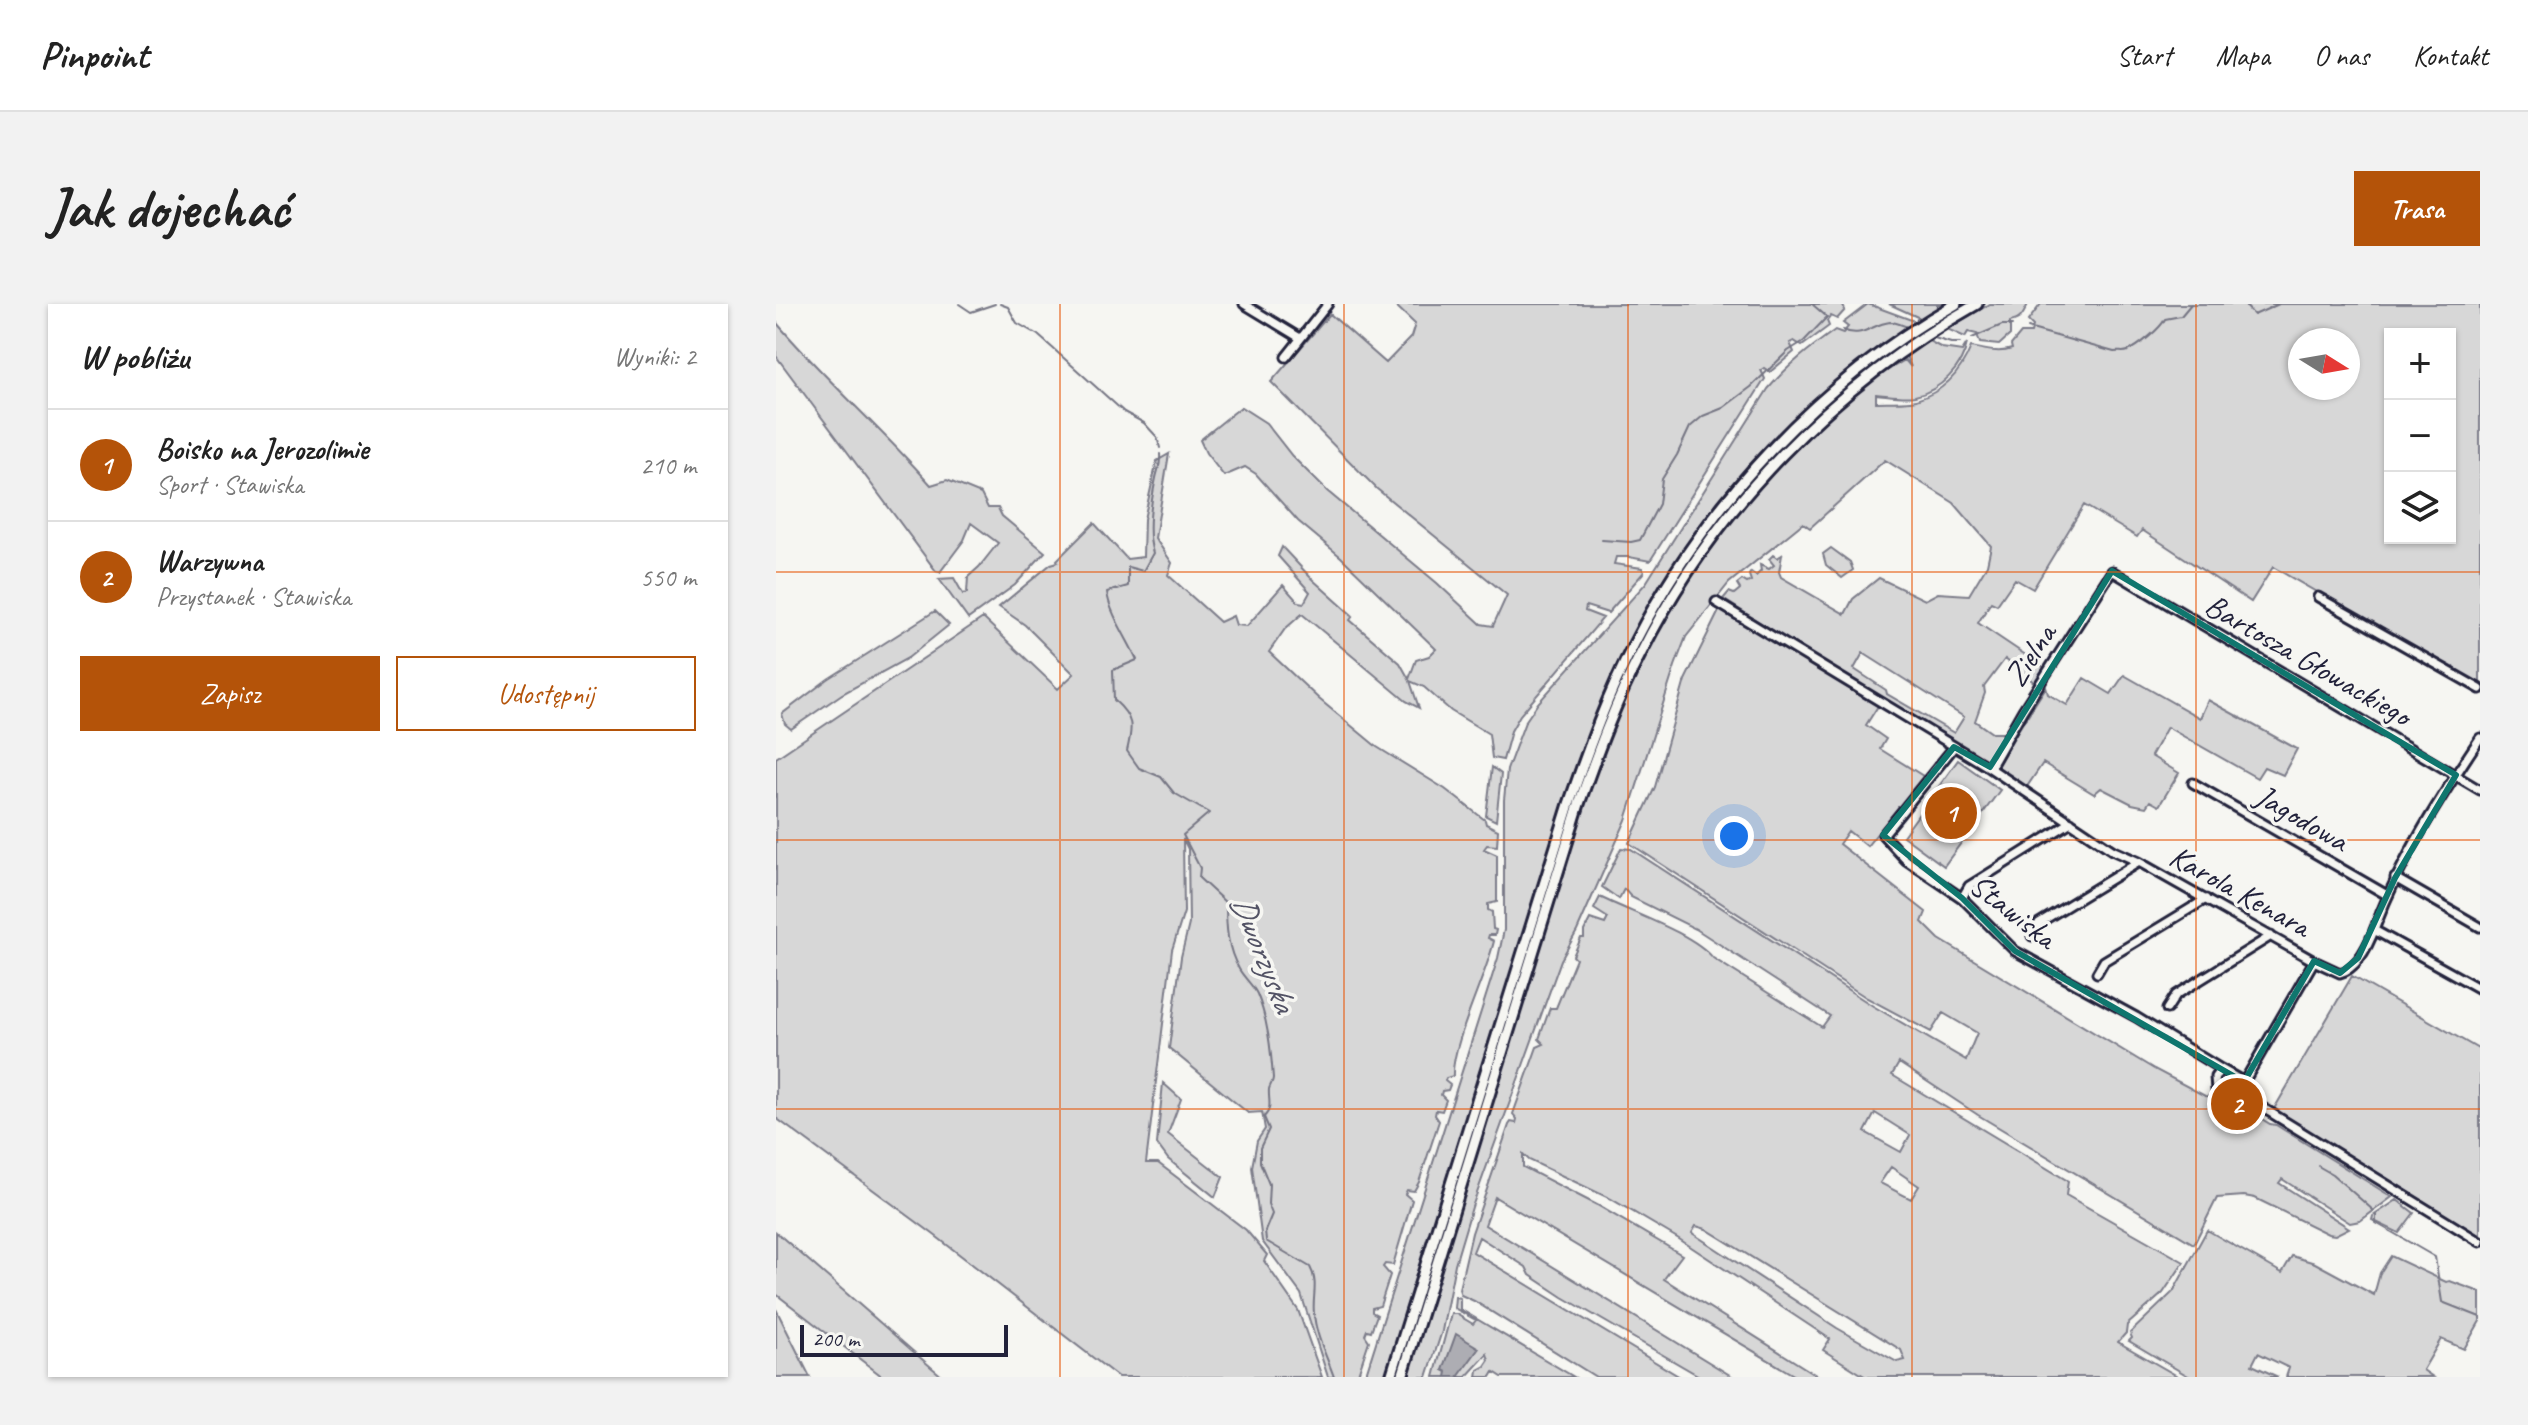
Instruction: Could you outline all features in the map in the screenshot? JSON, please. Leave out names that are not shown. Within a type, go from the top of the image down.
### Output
[{"type":"main road","points":[[1945,317],[1956,304]]},
{"type":"main road","points":[[1391,1377],[1569,804],[1597,725],[1625,661],[1671,579],[1731,496],[1808,415],[1900,346],[1945,317],[1977,304]]},
{"type":"main road","points":[[1402,1377],[1579,804],[1613,712],[1637,660],[1687,572],[1752,487],[1821,415],[1900,346]]},
{"type":"street","points":[[1244,304],[1300,338]]},
{"type":"street","points":[[1286,357],[1328,304]]},
{"type":"street","name":"Zielna","points":[[1990,768],[2023,710],[2112,571]]},
{"type":"street","name":"Bartosza Głowackiego","points":[[2112,571],[2480,790]]},
{"type":"street","points":[[2318,597],[2480,689]]},
{"type":"street","name":"Karola Kenara","points":[[1716,602],[1990,768],[2112,850],[2340,973],[2358,958],[2374,930],[2395,878],[2480,738]]},
{"type":"street","name":"Stawiska","points":[[1954,747],[1883,835],[1906,860],[1962,898],[2015,951],[2136,1017],[2244,1082],[2246,1093],[2265,1110]]},
{"type":"street","name":"Jagodowa","points":[[2193,783],[2387,895]]},
{"type":"street","points":[[1962,898],[1969,886],[2071,822]]},
{"type":"street","points":[[2032,936],[2039,923],[2139,862]]},
{"type":"street","points":[[2395,878],[2480,927]]},
{"type":"street","points":[[2097,973],[2104,961],[2206,899]]},
{"type":"street","points":[[2374,930],[2480,989]]},
{"type":"street","points":[[2167,1009],[2176,995],[2271,936]]},
{"type":"street","points":[[2244,1082],[2314,961]]},
{"type":"street","name":"Stawiska","points":[[2221,1069],[2215,1077],[2216,1090],[2265,1110],[2480,1242]]},
{"type":"highlighted area","points":[[2112,571],[2456,775],[2395,878],[2358,958],[2340,973],[2314,961],[2244,1082],[2015,951],[1962,898],[1883,835],[1954,747],[1990,767]]},
{"type":"shaded area","points":[[1394,304],[1842,304],[1845,310],[1837,319],[1831,316],[1827,321],[1829,326],[1802,346],[1794,341],[1790,343],[1794,352],[1770,372],[1764,368],[1761,370],[1765,379],[1650,561],[1616,557],[1614,564],[1642,568],[1644,572],[1608,613],[1586,606],[1585,611],[1603,618],[1520,715],[1511,731],[1503,760],[1492,758],[1489,734],[1451,711],[1424,687],[1410,681],[1419,708],[1406,701],[1302,614],[1285,629],[1269,652],[1377,747],[1445,789],[1486,824],[1498,830],[1497,846],[1487,845],[1484,849],[1497,855],[1497,902],[1488,904],[1493,929],[1496,930],[1495,935],[1488,938],[1494,941],[1457,1047],[1453,1076],[1445,1081],[1450,1085],[1448,1090],[1442,1091],[1441,1095],[1446,1100],[1442,1111],[1436,1110],[1439,1121],[1419,1182],[1414,1191],[1407,1190],[1405,1194],[1412,1200],[1393,1265],[1385,1264],[1383,1267],[1390,1275],[1380,1306],[1372,1308],[1377,1315],[1371,1331],[1367,1330],[1365,1335],[1369,1341],[1357,1377],[1328,1377],[1301,1294],[1262,1241],[1252,1167],[1257,1141],[1265,1129],[1262,1112],[1248,1113],[1169,1048],[1181,957],[1189,924],[1188,849],[1183,839],[1184,912],[1172,950],[1146,1163],[1158,1163],[1246,1230],[1267,1255],[1264,1261],[1298,1310],[1322,1377],[1118,1377],[776,1118],[776,758],[983,618],[1058,689],[1074,674],[1025,625],[999,607],[1051,564],[1058,562],[1094,523],[1127,559],[1143,557],[1144,519],[1157,461],[1169,454],[1155,538],[1172,563],[1168,575],[1220,622],[1233,616],[1236,625],[1247,626],[1283,585],[1298,602],[1304,603],[1310,592],[1278,556],[1282,547],[1353,616],[1350,620],[1400,663],[1409,679],[1416,660],[1429,656],[1436,649],[1341,557],[1298,521],[1256,474],[1245,467],[1224,476],[1206,453],[1200,440],[1241,407],[1266,423],[1292,456],[1327,491],[1481,624],[1493,626],[1507,595],[1377,489],[1271,382],[1330,314],[1386,363],[1411,337],[1415,324]]},
{"type":"shaded area","points":[[1868,304],[1917,322],[1848,372],[1751,466],[1695,535],[1670,572],[1616,668],[1566,796],[1386,1377],[1365,1377],[1498,958],[1504,930],[1504,800],[1507,770],[1525,722],[1538,703],[1646,583],[1768,389],[1808,350],[1835,330],[1843,333],[1848,327],[1843,323]]},
{"type":"shaded area","points":[[1889,304],[1947,304],[1922,319]]},
{"type":"shaded area","points":[[1990,304],[2028,304],[2017,320],[2010,322],[2010,335],[1999,345],[1980,343],[1977,334],[1968,332],[1965,337],[1947,329]]},
{"type":"shaded area","points":[[2041,304],[2480,304],[2480,686],[2273,567],[2251,602],[2142,530],[2137,537],[2084,505],[2033,589],[2015,579],[1997,605],[1991,602],[1978,623],[2045,668],[2035,683],[2005,659],[1984,687],[1985,693],[1975,721],[1992,733],[2004,733],[1993,755],[1987,761],[1983,760],[1723,599],[1729,592],[1734,594],[1740,589],[1737,584],[1742,580],[1747,583],[1751,581],[1749,575],[1751,572],[1756,576],[1761,571],[1760,565],[1769,569],[1774,565],[1769,559],[1773,555],[1777,558],[1782,555],[1781,577],[1845,614],[1853,599],[1879,578],[1925,600],[1938,593],[1969,595],[1987,565],[1991,546],[1954,503],[1885,460],[1810,528],[1803,523],[1729,583],[1686,637],[1626,820],[1561,960],[1472,1207],[1455,1264],[1442,1331],[1427,1377],[1406,1377],[1591,783],[1639,666],[1675,599],[1719,536],[1768,477],[1822,423],[1880,372],[1905,360],[1911,367],[1906,356],[1929,341],[1942,348],[1962,351],[1967,343],[1961,361],[1949,377],[1933,389],[1910,397],[1876,394],[1876,402],[1916,400],[1935,392],[1950,380],[1971,347],[1996,351],[2012,349],[2011,345],[2021,333],[2031,333],[2033,326],[2028,321]],"holes":[[[1863,653],[1964,717],[1954,733],[1887,694],[1886,690],[1854,669]]]},
{"type":"shaded area","points":[[776,322],[931,485],[947,480],[981,494],[988,508],[998,508],[1002,516],[1045,552],[1015,585],[968,619],[939,579],[954,578],[963,594],[967,593],[968,577],[998,543],[971,523],[964,540],[940,572],[936,571],[776,356]]},
{"type":"shaded area","points":[[1831,548],[1850,562],[1853,570],[1842,578],[1826,565],[1823,554]]},
{"type":"shaded area","points":[[1720,609],[1878,706],[1866,725],[1886,739],[1880,749],[1923,776],[1867,846],[1848,831],[1839,844],[1926,912],[1922,922],[1939,939],[2154,1069],[2205,1096],[2218,1097],[2276,1125],[2392,1197],[2360,1221],[2350,1223],[2282,1179],[2279,1183],[2349,1228],[2335,1235],[2328,1234],[2255,1198],[2217,1198],[2194,1244],[1978,1115],[1899,1063],[1892,1075],[2068,1181],[2066,1195],[2184,1262],[2163,1293],[2127,1325],[2126,1333],[2118,1342],[2179,1377],[1866,1377],[1823,1350],[1830,1339],[1679,1239],[1611,1199],[1529,1160],[1523,1154],[1523,1167],[1597,1205],[1682,1255],[1664,1279],[1819,1377],[1797,1377],[1495,1197],[1485,1225],[1733,1377],[1701,1377],[1563,1297],[1530,1275],[1526,1267],[1479,1237],[1473,1252],[1680,1377],[1596,1377],[1461,1295],[1459,1289],[1472,1233],[1509,1125],[1516,1123],[1513,1114],[1537,1047],[1544,1044],[1539,1039],[1550,1008],[1556,1008],[1576,959],[1573,956],[1581,938],[1584,938],[1590,919],[1605,924],[1608,918],[1594,909],[1600,897],[1691,940],[1713,958],[1822,1027],[1830,1016],[1696,929],[1631,897],[1624,889],[1619,899],[1602,887],[1621,848],[1631,849],[1873,1006],[1966,1060],[1977,1033],[1943,1013],[1931,1032],[1867,998],[1629,843],[1655,787],[1685,680]],"holes":[[[1875,1113],[1910,1135],[1901,1152],[1865,1132]],[[1891,1167],[1919,1186],[1911,1199],[1880,1183]],[[1696,1226],[1706,1229],[1901,1350],[1905,1360],[1897,1362],[1837,1328],[1692,1233]]]},
{"type":"shaded area","points":[[935,611],[949,625],[908,658],[842,694],[791,729],[785,724],[782,714],[828,679]]},
{"type":"shaded area","points":[[2124,675],[2200,718],[2208,700],[2297,749],[2283,775],[2264,767],[2257,778],[2167,727],[2151,756],[2179,773],[2159,806],[2150,801],[2146,807],[2132,804],[2101,788],[2094,794],[2043,763],[2026,788],[1998,768],[1997,763],[2046,687],[2048,694],[2067,705],[2084,678],[2111,694]]},
{"type":"shaded area","points":[[1958,760],[2000,790],[1944,866],[1903,836]]},
{"type":"shaded area","points":[[1492,767],[1501,774],[1496,821],[1486,816]]},
{"type":"shaded area","points":[[2352,976],[2480,1050],[2480,1236],[2274,1109]]},
{"type":"shaded area","points":[[1163,1083],[1181,1099],[1168,1134],[1223,1177],[1215,1197],[1168,1159],[1157,1144]]},
{"type":"shaded area","points":[[2397,1200],[2414,1213],[2399,1233],[2372,1220],[2373,1216]]},
{"type":"shaded area","points":[[2207,1230],[2282,1273],[2292,1256],[2315,1263],[2374,1295],[2380,1273],[2391,1256],[2446,1282],[2480,1292],[2480,1321],[2464,1349],[2441,1339],[2423,1370],[2433,1377],[2286,1377],[2289,1368],[2258,1353],[2252,1365],[2278,1377],[2190,1377],[2129,1341],[2132,1338],[2130,1333],[2173,1292]]},
{"type":"shaded area","points":[[776,1232],[943,1377],[883,1377],[776,1294]]},
{"type":"shaded area","points":[[1455,1297],[1460,1298],[1460,1309],[1574,1377],[1502,1377],[1494,1372],[1491,1377],[1477,1377],[1478,1370],[1489,1360],[1487,1354],[1466,1377],[1434,1377],[1451,1314],[1473,1324],[1476,1320],[1454,1308]]},
{"type":"shaded area","points":[[776,1309],[810,1377],[776,1377]]},
{"type":"shaded area","points":[[1456,1334],[1479,1348],[1458,1377],[1446,1377],[1447,1372],[1443,1370]]},
{"type":"waterway","points":[[959,304],[971,312],[995,304]]},
{"type":"waterway","points":[[1000,304],[1008,307],[1017,323],[1038,335],[1124,412],[1144,423],[1157,437],[1160,448]]},
{"type":"waterway","points":[[1602,540],[1640,540],[1659,504],[1662,479],[1690,427],[1751,387],[1788,351],[1804,341],[1827,317],[1812,304]]},
{"type":"waterway","points":[[2028,328],[2114,352],[2125,352],[2149,337],[2165,319],[2181,316],[2191,304]]},
{"type":"waterway","points":[[2244,304],[2254,315],[2279,304]]},
{"type":"waterway","points":[[1843,330],[1856,333],[1890,322],[1910,328]]},
{"type":"waterway","points":[[1972,338],[2002,325],[2012,325]]},
{"type":"waterway","points":[[1931,337],[1960,343]]},
{"type":"waterway","name":"Dworzyska","points":[[1160,454],[1150,516],[1153,553],[1143,571],[1128,567],[1128,586],[1107,592],[1115,617],[1137,660],[1113,670],[1114,700],[1128,717],[1131,729],[1127,751],[1139,768],[1161,777],[1174,793],[1209,813],[1183,835],[1200,868],[1199,878],[1226,903],[1232,953],[1257,994],[1270,1046],[1273,1078],[1269,1089],[1269,1107],[1264,1117],[1269,1129],[1260,1148],[1260,1162],[1269,1184],[1268,1204],[1272,1214],[1265,1231],[1266,1241],[1310,1267],[1314,1279],[1315,1321],[1334,1377]]},
{"type":"waterway","points":[[2318,1166],[2332,1174],[2374,1211]]},
{"type":"waterway","points":[[2376,1215],[2376,1223],[2435,1257],[2442,1302],[2480,1317]]},
{"type":"place","name":"Boisko na Jerozolimie","points":[[1951,813]]},
{"type":"place","name":"Warzywna","points":[[2237,1104]]}]
